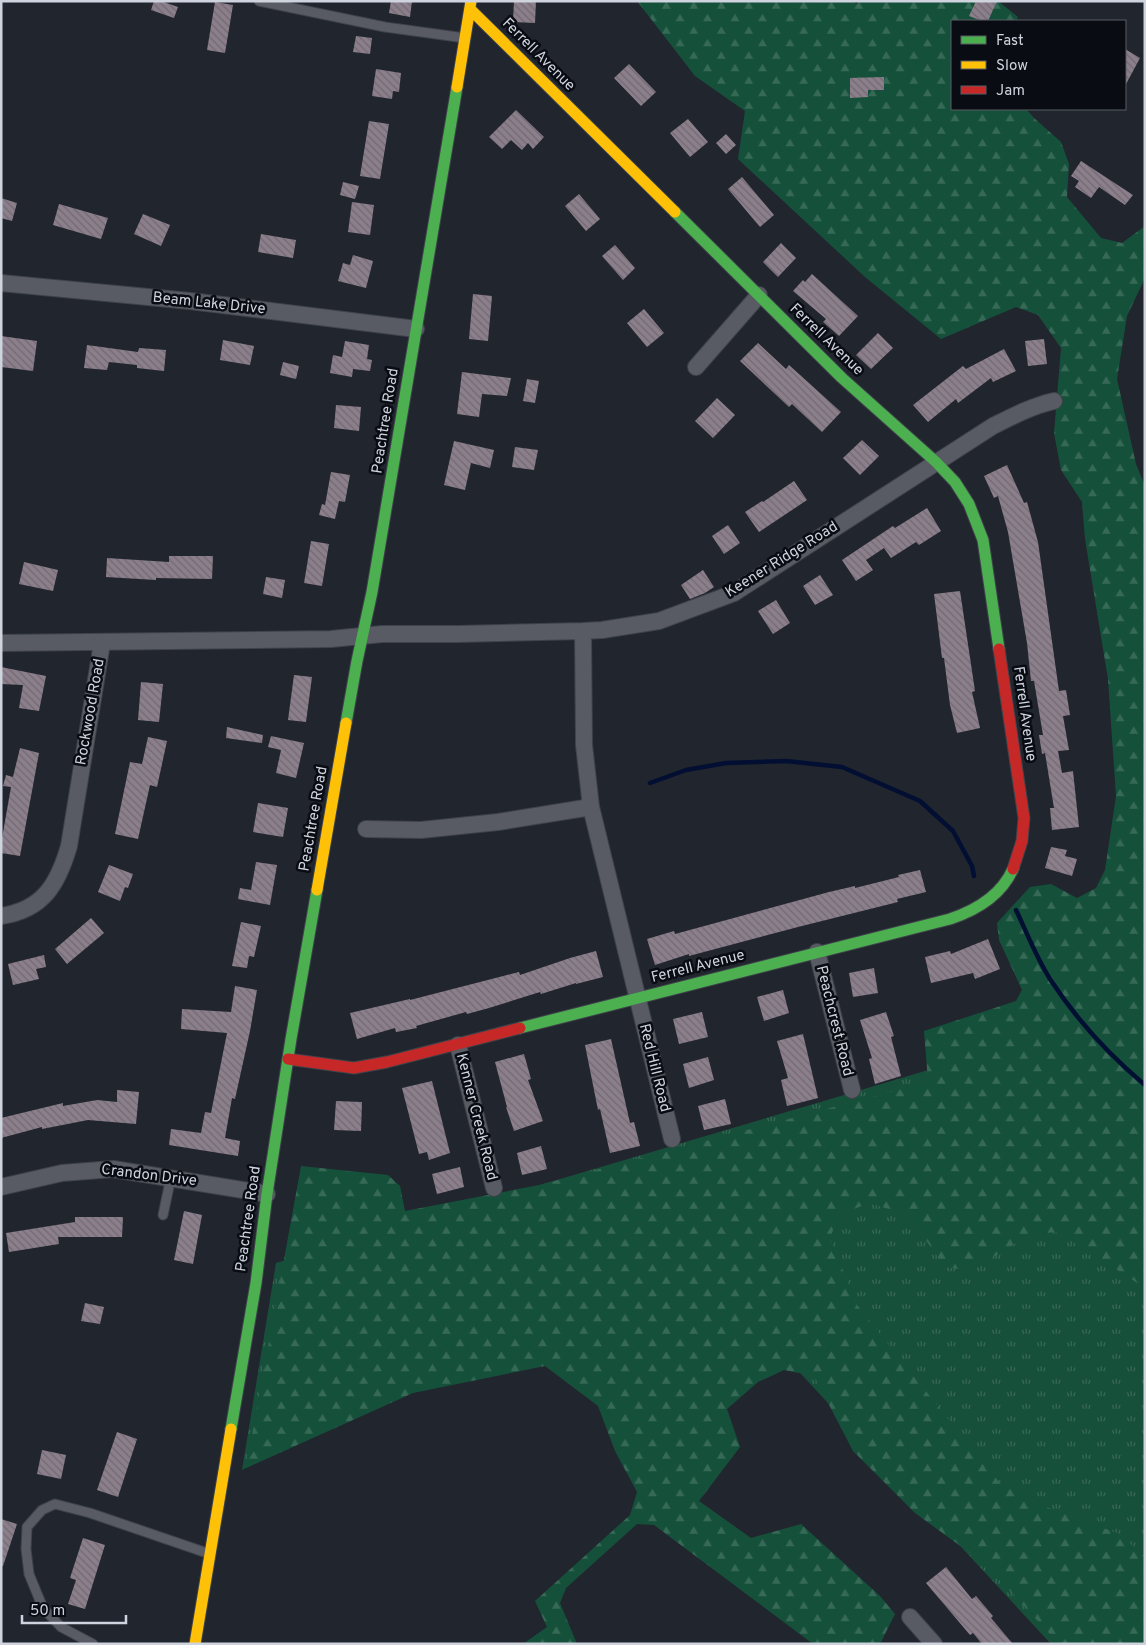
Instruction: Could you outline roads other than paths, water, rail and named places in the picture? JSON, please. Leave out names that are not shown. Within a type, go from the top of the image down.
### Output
[{"type":"street","name":"Peachtree Road","points":[[195,1644],[254,1293],[288,1059],[362,635],[372,592],[471,5]]},
{"type":"street","name":"Ferrell Avenue","points":[[288,1059],[354,1068],[387,1062],[971,912],[990,900],[1004,886],[1016,865],[1024,840],[1024,818],[983,540],[978,522],[955,482],[936,462],[842,378],[471,5]]},
{"type":"street","name":"Beam Lake Drive","points":[[1,283],[190,301],[416,329]]},
{"type":"street","points":[[696,367],[759,296]]},
{"type":"street","name":"Keener Ridge Road","points":[[362,635],[584,631],[659,621],[734,593],[993,426],[1021,411],[1054,401]]},
{"type":"street","name":"Red Hill Road","points":[[584,631],[584,745],[591,807],[672,1139]]},
{"type":"street","name":"Rockwood Road","points":[[1,916],[25,910],[37,903],[52,887],[64,862],[69,846],[102,643],[331,639],[362,635]]},
{"type":"street","points":[[1,643],[102,643]]},
{"type":"street","points":[[366,829],[422,830],[498,822],[591,807]]},
{"type":"street","name":"Peachcrest Road","points":[[817,952],[852,1090]]},
{"type":"street","name":"Kenner Creek Road","points":[[458,1045],[494,1188]]},
{"type":"street","name":"Crandon Drive","points":[[1,1187],[62,1173],[113,1169],[267,1194]]},
{"type":"street","points":[[910,1617],[934,1644]]},
{"type":"lane","points":[[259,1],[386,26],[465,38]]},
{"type":"lane","points":[[163,1215],[171,1177]]},
{"type":"lane","points":[[93,1644],[61,1627],[43,1608],[29,1574],[26,1550],[28,1527],[42,1510],[55,1504],[90,1513],[210,1554]]},
{"type":"waterway","points":[[650,783],[686,770],[726,763],[786,761],[842,767],[920,801],[953,831],[972,866],[974,876]]},
{"type":"waterway","points":[[1016,910],[1040,962],[1060,994],[1093,1035],[1145,1085]]}]
